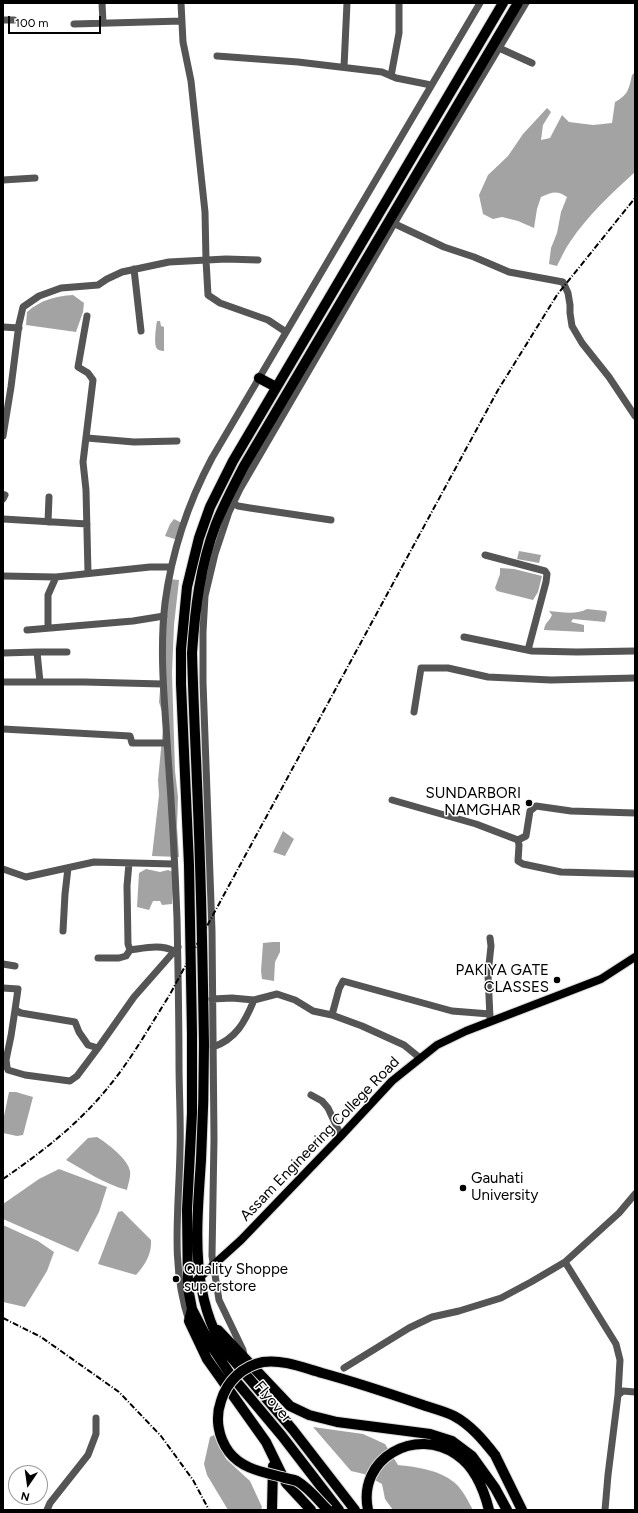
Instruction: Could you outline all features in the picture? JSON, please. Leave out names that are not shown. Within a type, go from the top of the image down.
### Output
[{"type":"highway","points":[[311,1510],[286,1483],[266,1442],[207,1358],[189,1321],[192,1309],[188,1288],[187,1210],[192,1113],[192,1056],[189,858],[181,684],[181,649],[187,587],[194,556],[210,507],[233,460],[503,3]]},
{"type":"highway","name":"Flyover","points":[[355,1510],[293,1430],[224,1348],[211,1323],[205,1306],[199,1276],[198,1236],[204,1047],[200,865],[192,653],[194,619],[198,589],[204,562],[216,524],[227,498],[244,466],[518,3]]},
{"type":"highway","points":[[259,378],[276,387]]},
{"type":"highway","name":"Flyover","points":[[192,1309],[210,1344],[230,1374],[282,1436],[338,1510]]},
{"type":"highway","points":[[211,1323],[290,1406],[309,1415],[336,1422],[430,1434],[452,1441],[472,1456],[495,1488],[507,1510]]},
{"type":"highway","points":[[328,1510],[304,1486],[296,1481],[258,1472],[237,1461],[222,1442],[219,1431],[218,1409],[227,1385],[238,1373],[264,1362],[292,1364],[361,1384],[454,1416],[480,1436],[496,1455],[522,1510]]},
{"type":"highway","points":[[368,1510],[368,1486],[372,1474],[379,1464],[397,1449],[410,1445],[423,1444],[435,1446],[458,1455],[477,1477],[489,1510]]},
{"type":"highway","points":[[271,1452],[274,1469],[272,1510]]},
{"type":"main road","name":"Assam Engineering College Road","points":[[188,1288],[199,1276],[241,1240],[342,1136],[392,1081],[437,1045],[490,1018],[601,980],[635,957]]},
{"type":"street","points":[[102,3],[103,23]]},
{"type":"street","points":[[181,3],[183,42],[191,81],[205,212],[208,295],[220,303],[268,320],[286,332]]},
{"type":"street","points":[[344,67],[347,3]]},
{"type":"street","points":[[391,76],[399,33],[399,3]]},
{"type":"street","points":[[189,1321],[183,1303],[179,1278],[177,1231],[180,1150],[174,864],[163,684],[162,642],[171,567],[186,512],[212,458],[480,3]]},
{"type":"street","points":[[244,1358],[243,1350],[219,1300],[212,1256],[214,1140],[212,931],[203,682],[205,596],[215,554],[229,512],[250,470],[526,3]]},
{"type":"street","points":[[3,20],[14,20]]},
{"type":"street","points":[[74,24],[182,21]]},
{"type":"street","points":[[499,48],[532,64]]},
{"type":"street","points":[[217,56],[298,62],[382,72],[391,76],[431,85]]},
{"type":"street","points":[[3,180],[35,178]]},
{"type":"street","points":[[394,224],[444,247],[474,257],[509,272],[562,282],[568,293],[572,326],[582,343],[609,377],[635,416]]},
{"type":"street","points":[[3,436],[23,307],[39,296],[61,288],[98,286],[107,279],[122,272],[169,262],[226,259],[258,260]]},
{"type":"street","points":[[134,270],[141,331]]},
{"type":"street","points":[[87,316],[78,367],[88,373],[93,380],[83,462],[86,490],[88,573]]},
{"type":"street","points":[[3,326],[19,328]]},
{"type":"street","points":[[87,438],[134,442],[178,441]]},
{"type":"street","points":[[48,522],[49,497]]},
{"type":"street","points":[[233,503],[238,506],[331,520]]},
{"type":"street","points":[[3,517],[48,522],[87,524]]},
{"type":"street","points":[[486,555],[545,571],[547,574],[528,650]]},
{"type":"street","points":[[3,576],[56,577],[150,567],[171,567]]},
{"type":"street","points":[[48,628],[48,595],[56,577]]},
{"type":"street","points":[[27,630],[125,622],[164,616]]},
{"type":"street","points":[[464,637],[532,651],[635,651]]},
{"type":"street","points":[[37,652],[40,682]]},
{"type":"street","points":[[3,653],[67,652]]},
{"type":"street","points":[[414,712],[421,668],[448,668],[488,677],[551,680],[635,678]]},
{"type":"street","points":[[3,682],[163,684]]},
{"type":"street","points":[[3,729],[130,736],[132,743],[167,742]]},
{"type":"street","points":[[392,800],[476,824],[518,840],[526,836],[530,811],[536,806],[571,811],[635,813]]},
{"type":"street","points":[[518,840],[520,845],[518,861],[522,864],[561,872],[635,874]]},
{"type":"street","points":[[3,869],[26,877],[94,862],[174,864]]},
{"type":"street","points":[[129,863],[127,886],[128,944],[130,950]]},
{"type":"street","points":[[63,931],[68,868]]},
{"type":"street","points":[[332,1015],[339,989],[343,981],[452,1011],[490,1018],[488,974],[491,946],[490,938]]},
{"type":"street","points":[[130,950],[154,948],[176,949]]},
{"type":"street","points":[[3,988],[18,989],[6,1060],[8,1070],[26,1075],[70,1081],[77,1076],[134,997],[176,949]]},
{"type":"street","points":[[98,958],[119,958],[126,956],[130,950]]},
{"type":"street","points":[[3,964],[14,966]]},
{"type":"street","points":[[212,999],[232,998],[254,1000],[277,994],[295,1000],[313,1011],[332,1015],[362,1026],[404,1045],[420,1058]]},
{"type":"street","points":[[213,1047],[230,1039],[249,1014],[254,1000]]},
{"type":"street","points":[[14,1010],[21,1013],[75,1022],[79,1032],[88,1045],[98,1048]]},
{"type":"street","points":[[312,1095],[322,1101],[328,1108],[342,1136]]},
{"type":"street","points":[[344,1368],[409,1328],[432,1317],[459,1311],[501,1298],[565,1262],[614,1218],[635,1194]]},
{"type":"street","points":[[565,1262],[616,1344],[620,1360],[618,1395],[605,1510]]},
{"type":"street","points":[[618,1395],[623,1391],[635,1392]]},
{"type":"street","points":[[46,1510],[88,1455],[96,1434],[96,1418]]},
{"type":"shaded area","points":[[635,72],[635,172],[609,196],[577,232],[557,266],[549,264],[551,248],[557,233],[561,212],[567,197],[560,193],[554,192],[541,197],[537,209],[534,228],[518,221],[502,217],[493,219],[483,214],[479,195],[488,175],[508,156],[523,134],[547,108],[551,112],[543,125],[541,140],[550,138],[562,115],[569,122],[593,125],[612,123],[615,102],[623,97],[629,88],[632,75]]},
{"type":"shaded area","points":[[73,295],[84,303],[83,312],[76,332],[26,325],[27,312],[38,304],[60,296]]},
{"type":"shaded area","points":[[157,321],[160,321],[161,326],[164,327],[164,351],[158,350],[155,345]]},
{"type":"shaded area","points":[[174,519],[186,525],[178,540],[165,536]]},
{"type":"shaded area","points":[[519,551],[541,555],[539,563],[517,559]]},
{"type":"shaded area","points":[[500,568],[514,569],[542,576],[538,592],[533,600],[497,591],[495,588],[500,574]]},
{"type":"shaded area","points":[[168,579],[179,580],[174,625],[172,673],[175,771],[178,797],[177,827],[179,857],[152,856],[159,795],[158,780],[164,718],[159,702]]},
{"type":"shaded area","points":[[587,609],[606,611],[605,622],[573,619],[571,622],[584,625],[584,632],[544,630],[545,625],[552,615],[549,611],[574,613]]},
{"type":"shaded area","points":[[283,831],[294,839],[285,856],[273,852]]},
{"type":"shaded area","points":[[146,869],[160,872],[168,870],[174,872],[172,904],[162,905],[160,901],[153,901],[149,910],[137,907],[139,873]]},
{"type":"shaded area","points":[[280,942],[280,952],[275,962],[274,981],[262,979],[261,971],[263,943]]},
{"type":"shaded area","points":[[9,1092],[16,1092],[33,1097],[23,1135],[17,1136],[3,1133],[3,1121]]},
{"type":"shaded area","points":[[97,1137],[116,1152],[128,1166],[130,1176],[127,1190],[103,1181],[66,1160],[88,1138]]},
{"type":"shaded area","points":[[59,1169],[107,1187],[99,1212],[78,1252],[3,1219],[3,1204],[39,1179]]},
{"type":"shaded area","points":[[122,1211],[151,1240],[147,1259],[136,1275],[98,1264],[118,1212]]},
{"type":"shaded area","points":[[3,1225],[38,1241],[54,1252],[47,1271],[25,1307],[3,1302]]},
{"type":"shaded area","points":[[313,1427],[363,1434],[385,1444],[398,1465],[435,1472],[455,1483],[463,1492],[473,1510],[393,1510],[385,1499],[382,1484],[364,1474],[351,1471]]},
{"type":"shaded area","points":[[214,1435],[226,1459],[250,1481],[262,1507],[261,1510],[228,1510],[207,1475],[204,1464],[210,1437]]},
{"type":"railway","points":[[3,1179],[60,1136],[86,1112],[118,1075],[141,1042],[169,996],[498,390],[557,295],[635,198]]},
{"type":"railway","points":[[3,1318],[41,1337],[119,1392],[161,1436],[193,1480],[209,1510]]},
{"type":"place","name":"SUNDARBORI NAMGHAR","points":[[529,803]]},
{"type":"place","name":"PAKIYA GATE CLASSES","points":[[557,980]]},
{"type":"place","name":"Gauhati University","points":[[463,1188]]},
{"type":"place","name":"Quality Shoppe superstore","points":[[176,1279]]}]
